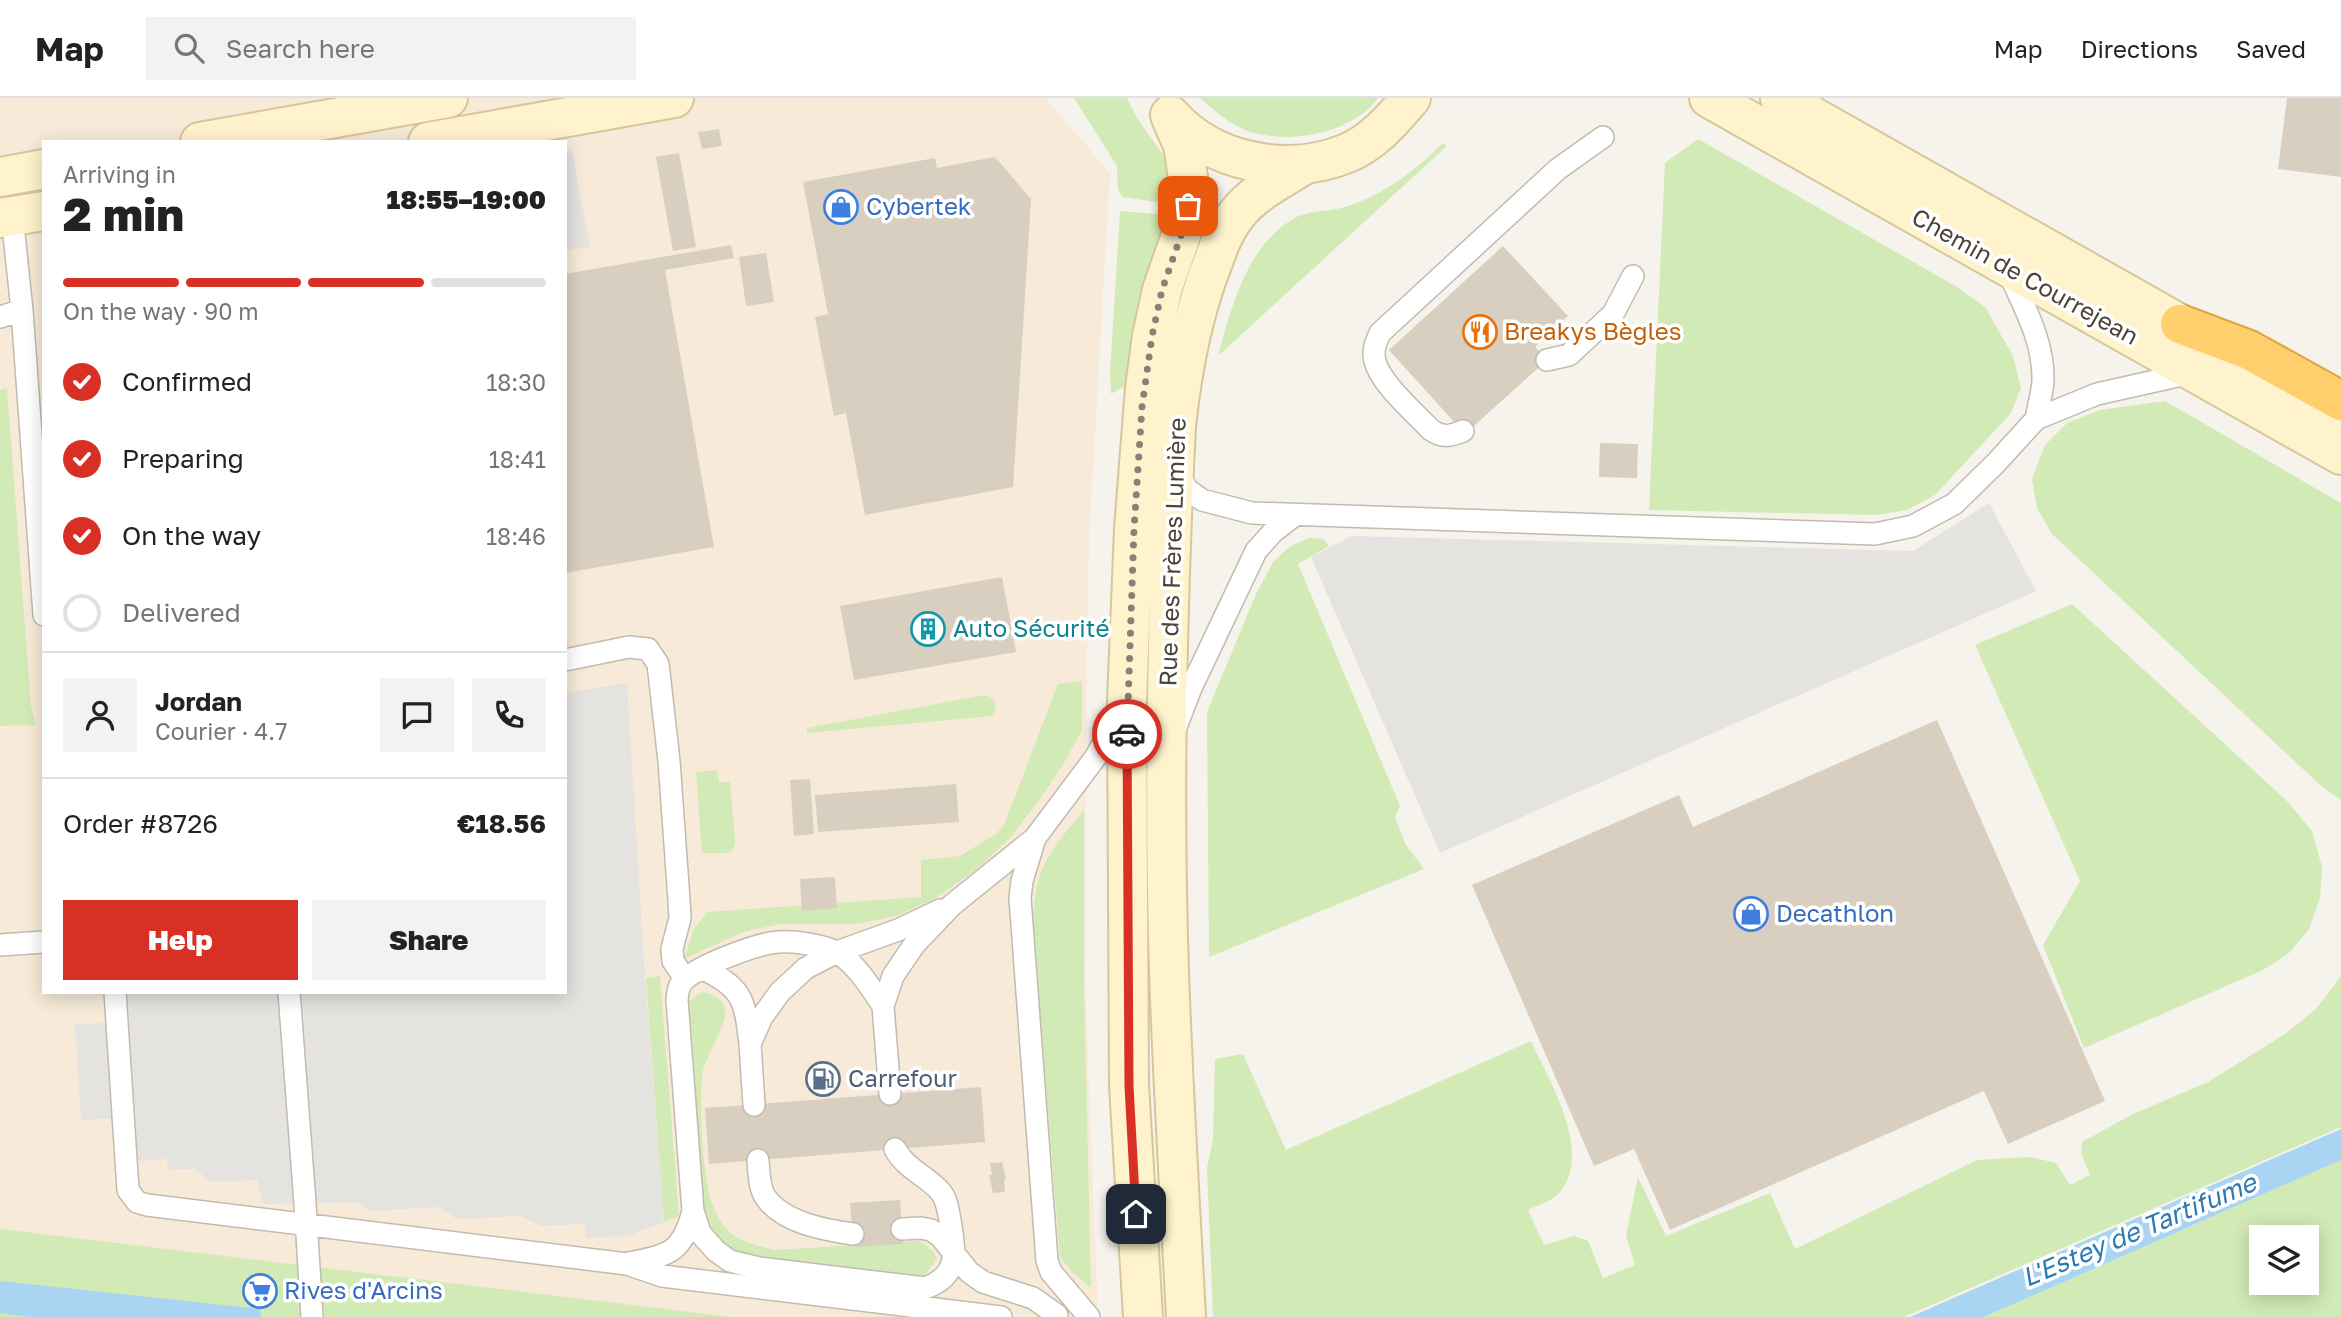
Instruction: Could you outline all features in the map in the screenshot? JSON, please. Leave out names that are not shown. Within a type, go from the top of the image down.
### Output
[{"type":"highway","points":[[2180,324],[2249,350],[2341,401]]},
{"type":"main road","points":[[207,140],[314,110],[448,98]]},
{"type":"main road","points":[[439,140],[674,98]]},
{"type":"main road","points":[[1166,108],[1218,150],[1259,164],[1301,166],[1346,153],[1386,128],[1411,98]]},
{"type":"main road","name":"Chemin de Courrejean","points":[[1709,98],[2341,456]]},
{"type":"main road","name":"Chemin de Courrejean","points":[[1780,98],[2180,324],[2239,366],[2341,424]]},
{"type":"main road","name":"Rue des Frères Lumière","points":[[1143,1317],[1129,1086],[1127,701],[1134,529],[1143,401],[1162,290],[1186,221],[1190,190],[1183,145],[1166,108]]},
{"type":"main road","name":"Rue des Frères Lumière","points":[[1186,1317],[1169,974],[1166,751],[1174,471],[1180,389],[1200,295],[1224,233],[1238,213],[1255,197],[1301,166]]},
{"type":"main road","points":[[0,177],[42,169]]},
{"type":"lane","points":[[1463,431],[1451,436],[1440,435],[1432,430],[1380,375],[1374,359],[1380,334],[1558,169],[1604,137]]},
{"type":"lane","points":[[19,215],[22,310],[42,587]]},
{"type":"lane","points":[[2006,268],[2033,327],[2041,352],[2043,383],[2036,419]]},
{"type":"lane","points":[[1547,360],[1569,355],[1613,314],[1633,276]]},
{"type":"lane","points":[[0,317],[22,310]]},
{"type":"lane","points":[[1174,471],[1188,490],[1202,500],[1252,513],[1875,534],[1913,526],[1954,504],[2036,419],[2097,394],[2193,372]]},
{"type":"lane","points":[[1166,751],[1191,688],[1256,551],[1272,532],[1295,515]]},
{"type":"lane","points":[[567,660],[629,647],[648,649],[659,664],[680,900],[680,918],[672,949],[673,961],[694,974],[726,980],[741,998],[747,1017],[754,1105]]},
{"type":"lane","points":[[890,1094],[883,1006],[893,976],[914,945],[952,905],[1035,838],[1095,758],[1127,701]]},
{"type":"lane","points":[[1035,838],[1022,881],[1020,898],[1047,1261],[1051,1272],[1089,1317]]},
{"type":"lane","points":[[750,1044],[762,1017],[780,992],[806,968],[837,952],[898,930],[952,905]]},
{"type":"lane","points":[[0,945],[42,942]]},
{"type":"lane","points":[[883,1006],[864,977],[837,952],[807,943],[778,942],[725,957],[694,974],[679,988],[677,1000],[693,1211],[700,1233],[716,1251],[730,1261],[759,1268],[925,1288],[937,1284],[947,1274],[955,1252],[946,1201],[940,1190],[900,1159],[895,1149]]},
{"type":"lane","points":[[115,994],[128,1190],[137,1202],[626,1264],[662,1276],[1001,1317]]},
{"type":"lane","points":[[289,994],[312,1317]]},
{"type":"lane","points":[[758,1160],[765,1197],[781,1212],[794,1219],[853,1234]]},
{"type":"lane","points":[[626,1264],[663,1256],[677,1247],[688,1233],[693,1211]]},
{"type":"lane","points":[[902,1229],[931,1230],[955,1252],[970,1272],[984,1282],[1033,1298],[1057,1316]]},
{"type":"shaded area","points":[[0,98],[1045,98],[1110,173],[1089,539],[1087,669],[1085,983],[1098,1317],[0,1317]]},
{"type":"shaded area","points":[[572,150],[590,247],[567,251],[567,151]]},
{"type":"shaded area","points":[[1989,503],[2036,591],[1440,853],[1311,557],[1352,536],[1913,551]]},
{"type":"shaded area","points":[[627,683],[644,963],[664,1222],[628,1236],[586,1238],[584,1224],[541,1226],[520,1216],[457,1219],[438,1207],[372,1211],[356,1202],[264,1204],[257,1180],[211,1182],[195,1169],[168,1170],[167,1159],[126,1162],[123,1118],[81,1120],[75,1025],[116,1022],[115,994],[567,994],[567,693]]},
{"type":"green space","points":[[1074,98],[1127,98],[1137,118],[1167,160],[1172,184],[1170,204],[1122,197],[1118,189],[1117,166]]},
{"type":"green space","points":[[1200,98],[1378,98],[1355,119],[1340,126],[1324,132],[1291,137],[1259,134],[1242,129]]},
{"type":"green space","points":[[1698,139],[1957,287],[1985,307],[2013,356],[2021,388],[2011,413],[1935,495],[1907,510],[1876,515],[1649,510],[1665,163]]},
{"type":"green space","points":[[1443,143],[1447,146],[1218,356],[1243,280],[1252,262],[1277,231],[1299,216],[1345,207],[1373,196],[1410,172]]},
{"type":"green space","points":[[1120,211],[1170,215],[1130,383],[1111,394],[1110,373]]},
{"type":"green space","points":[[7,388],[31,707],[36,725],[0,726],[0,390]]},
{"type":"green space","points":[[2165,401],[2341,503],[2341,800],[2319,784],[2052,534],[2037,508],[2032,479],[2045,445],[2067,423],[2100,410]]},
{"type":"green space","points":[[1309,538],[1323,539],[1329,546],[1298,564],[1400,806],[1395,817],[1406,845],[1424,869],[1209,957],[1207,712],[1256,594],[1273,562],[1289,547]]},
{"type":"green space","points":[[2072,604],[2287,801],[2312,831],[2322,867],[2320,898],[2309,929],[2289,953],[2263,970],[2084,1048],[2043,945],[2080,881],[1975,645]]},
{"type":"green space","points":[[1082,681],[1082,730],[1064,763],[1011,837],[977,869],[934,899],[896,916],[858,924],[781,924],[743,932],[684,959],[694,928],[708,912],[921,897],[921,860],[960,856],[996,834],[1004,825],[1058,684]]},
{"type":"green space","points":[[985,695],[993,698],[996,707],[992,716],[807,733],[807,728]]},
{"type":"green space","points":[[717,770],[719,782],[730,782],[735,841],[733,850],[727,853],[702,853],[696,772]]},
{"type":"green space","points":[[1084,810],[1084,983],[1091,1288],[1071,1271],[1060,1257],[1033,922],[1037,886],[1046,860]]},
{"type":"green space","points":[[660,976],[679,1216],[664,1222],[646,978]]},
{"type":"green space","points":[[2341,976],[2341,1127],[1904,1317],[1213,1317],[1207,1168],[1213,1139],[1215,1059],[1243,1054],[1286,1150],[1531,1041],[1565,1118],[1571,1139],[1572,1160],[1568,1179],[1557,1195],[1528,1210],[1544,1245],[1574,1236],[1588,1241],[1603,1278],[1635,1265],[1626,1235],[1638,1177],[1666,1236],[1770,1193],[1795,1249],[1977,1160],[2031,1157],[2056,1163],[2070,1185],[2090,1175],[2081,1153],[2082,1142],[2133,1114],[2208,1082],[2285,1034],[2316,1009]]},
{"type":"green space","points":[[702,992],[719,999],[725,1011],[722,1027],[703,1071],[701,1097],[708,1189],[714,1209],[723,1225],[740,1239],[775,1250],[920,1241],[933,1251],[937,1258],[926,1274],[913,1278],[740,1255],[722,1245],[714,1235],[700,1197],[686,1003]]},
{"type":"green space","points":[[2341,1160],[2341,1317],[1984,1317]]},
{"type":"green space","name":"Rives d'Arcins","points":[[0,1229],[732,1317],[0,1317]]},
{"type":"water","name":"L'Estey de Tartifume","points":[[2341,1129],[2341,1160],[1984,1317],[1910,1317]]},
{"type":"water","points":[[0,1281],[260,1309],[261,1317],[29,1317],[0,1313]]},
{"type":"building","points":[[2287,98],[2341,98],[2341,177],[2278,169]]},
{"type":"building","points":[[719,129],[722,146],[702,149],[698,132]]},
{"type":"building","points":[[679,153],[696,247],[673,251],[656,157]]},
{"type":"building","points":[[995,157],[1031,199],[1013,487],[865,515],[846,413],[834,416],[815,317],[828,314],[803,182],[935,158],[937,168]]},
{"type":"building","points":[[731,245],[734,258],[665,270],[714,547],[567,573],[567,274]]},
{"type":"building","name":"Breakys Bègles","points":[[1503,246],[1568,316],[1535,347],[1547,360],[1465,434],[1389,350]]},
{"type":"building","points":[[766,253],[774,302],[746,306],[739,257]]},
{"type":"building","points":[[1600,443],[1638,444],[1637,478],[1599,477]]},
{"type":"building","name":"Auto Sécurité","points":[[1002,577],[1016,652],[854,680],[840,606]]},
{"type":"building","points":[[1937,720],[2105,1101],[2008,1144],[1984,1091],[1670,1230],[1634,1149],[1594,1166],[1472,885],[1679,795],[1693,827]]},
{"type":"building","points":[[810,779],[814,834],[794,836],[790,780]]},
{"type":"building","points":[[956,784],[959,822],[818,832],[815,795]]},
{"type":"building","points":[[835,877],[837,908],[802,911],[800,879]]},
{"type":"building","points":[[981,1087],[985,1142],[709,1164],[705,1108]]},
{"type":"building","points":[[1002,1162],[1006,1179],[1005,1192],[993,1193],[989,1175],[992,1175],[990,1163]]},
{"type":"building","points":[[900,1200],[903,1244],[854,1247],[850,1203]]},
{"type":"way so far","points":[[1127,734],[1134,529],[1142,407],[1152,336],[1162,290],[1186,221],[1188,206]]},
{"type":"place","name":"Cybertek","points":[[841,207]]},
{"type":"place","name":"Breakys Bègles","points":[[1480,332]]},
{"type":"place","name":"Auto Sécurité","points":[[928,629]]},
{"type":"place","name":"Decathlon","points":[[1751,914]]},
{"type":"place","name":"Carrefour","points":[[823,1079]]},
{"type":"place","name":"Rives d'Arcins","points":[[260,1291]]},
{"type":"route","points":[[1127,734],[1129,1086],[1136,1214]]}]
